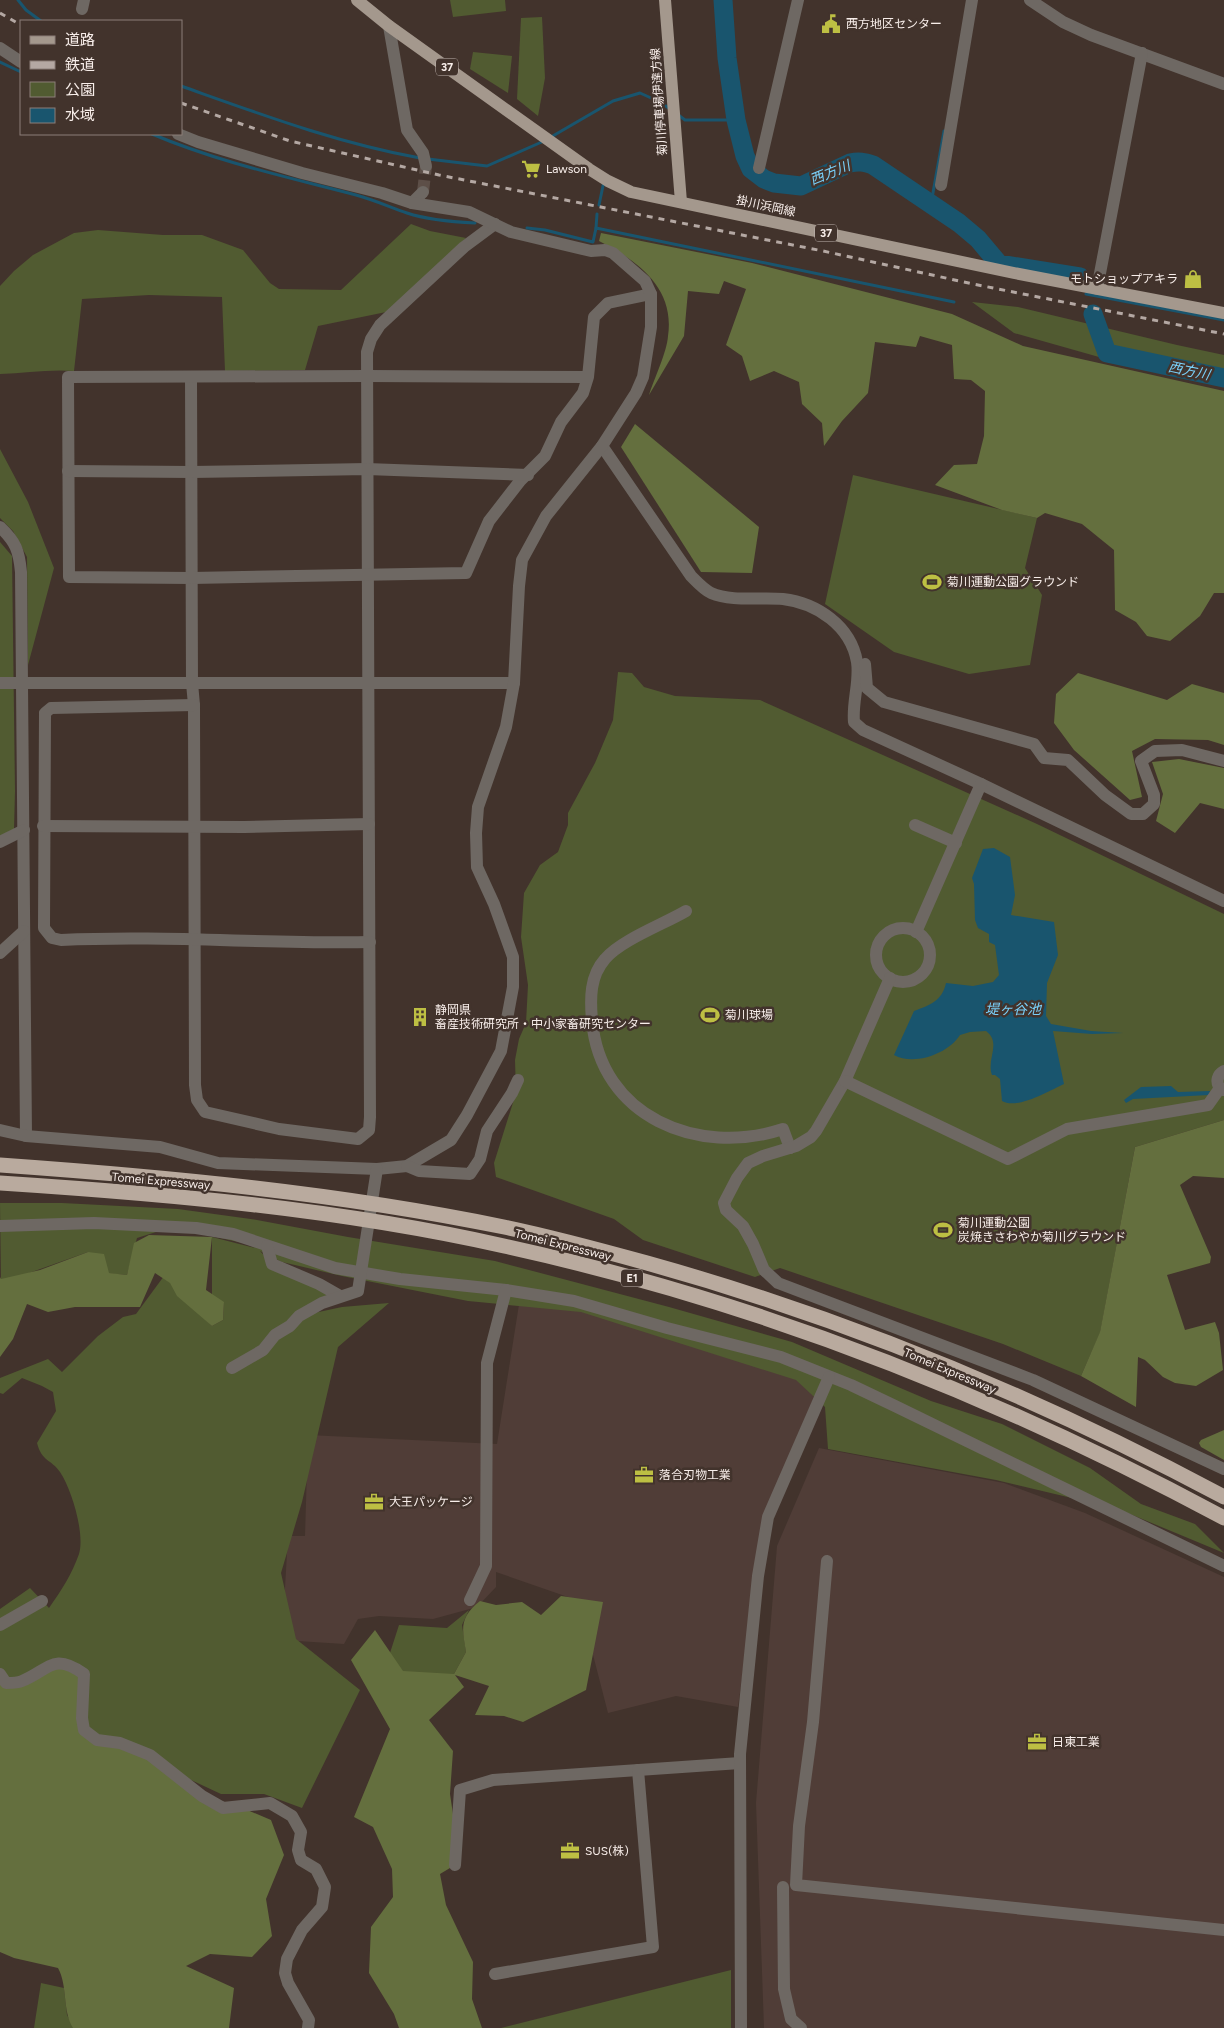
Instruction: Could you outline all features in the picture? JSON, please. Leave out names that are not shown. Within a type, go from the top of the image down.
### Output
[{"type":"highway","name":"Tomei Expressway","points":[[0,1165],[174,1178],[396,1207],[505,1227],[710,1280],[811,1314],[925,1356],[1065,1418],[1224,1497]]},
{"type":"highway","name":"Tomei Expressway","points":[[0,1183],[172,1196],[393,1225],[502,1245],[609,1271],[704,1298],[806,1331],[918,1373],[1058,1434],[1224,1518]]},
{"type":"main road","name":"掛川浜岡線","points":[[357,0],[389,26],[604,178],[631,192],[1014,273],[1224,313]]},
{"type":"main road","name":"菊川停車場伊達方線","points":[[665,0],[681,202]]},
{"type":"street","points":[[759,168],[798,0]]},
{"type":"street","points":[[941,185],[972,0]]},
{"type":"street","points":[[1030,0],[1063,22],[1224,84]]},
{"type":"street","points":[[389,26],[408,130],[423,152],[426,166]]},
{"type":"street","points":[[0,48],[20,61]]},
{"type":"street","points":[[1097,289],[1142,54]]},
{"type":"street","points":[[0,1130],[26,1136],[160,1147],[218,1163],[377,1171],[408,1166],[451,1140],[467,1115],[501,1051],[513,987],[513,957],[494,904],[477,867],[476,833],[478,807],[506,727],[514,683],[522,560],[546,516],[602,446],[636,393],[643,377],[651,327],[651,294],[645,281],[613,254],[605,250],[591,251],[511,232],[470,212],[412,203],[382,193],[302,173],[180,135]]},
{"type":"street","points":[[412,203],[423,192]]},
{"type":"street","points":[[191,377],[194,939],[196,1085],[198,1100],[205,1112],[279,1129],[358,1140],[369,1130],[370,1117],[367,352],[371,339],[380,325],[464,247],[495,224]]},
{"type":"street","points":[[588,377],[68,377],[69,577],[192,578],[466,573],[489,521],[520,481],[545,456],[561,422],[584,393],[588,377],[594,317],[608,303],[651,294]]},
{"type":"street","points":[[602,446],[681,562],[702,587],[710,593],[725,597],[784,599],[804,604],[836,622],[845,633],[857,660],[858,676],[853,715],[854,722],[863,730],[981,784],[1224,901]]},
{"type":"street","points":[[68,471],[192,472],[367,469],[528,475]]},
{"type":"street","points":[[0,527],[13,539],[20,556],[22,572],[26,1136]]},
{"type":"street","points":[[852,646],[864,655],[867,688],[884,702],[1034,744],[1044,758],[1068,760],[1105,794],[1131,814],[1143,814],[1154,804],[1154,795],[1141,761],[1155,751],[1182,750],[1224,761]]},
{"type":"street","points":[[0,682],[514,683]]},
{"type":"street","points":[[194,705],[51,708],[45,713],[44,928],[52,938],[61,940],[194,939],[332,943],[370,942]]},
{"type":"street","points":[[916,932],[981,784]]},
{"type":"street","points":[[44,826],[244,827],[369,824]]},
{"type":"street","points":[[915,825],[956,843]]},
{"type":"street","points":[[0,842],[24,830]]},
{"type":"street","points":[[686,910],[618,948],[605,958],[596,971],[592,985],[591,1009],[596,1043],[602,1060],[613,1082],[628,1100],[645,1115],[666,1126],[706,1138],[750,1137],[783,1129],[790,1148]]},
{"type":"street","points":[[900,928],[916,932],[928,944],[930,952],[926,968],[914,980],[898,981],[890,978],[878,966],[876,958],[880,942],[885,935],[900,928]]},
{"type":"street","points":[[0,953],[24,931]]},
{"type":"street","points":[[890,978],[846,1081],[811,1137],[790,1148],[763,1156],[748,1163],[737,1178],[724,1203],[726,1210],[743,1226],[764,1270],[778,1283],[1034,1380],[1224,1469]]},
{"type":"street","points":[[846,1081],[1008,1159],[1067,1129],[1208,1105],[1222,1089],[1217,1080],[1224,1071]]},
{"type":"street","points":[[408,1166],[419,1171],[470,1174],[480,1159],[487,1131],[512,1093],[518,1080]]},
{"type":"street","points":[[232,1368],[263,1350],[275,1335],[290,1326],[299,1316],[322,1303],[358,1291],[377,1171]]},
{"type":"street","points":[[0,1226],[94,1223],[196,1228],[233,1234],[335,1268],[400,1280],[506,1290],[574,1301],[667,1328],[781,1357],[975,1444],[1224,1566]]},
{"type":"street","points":[[266,1246],[272,1264],[319,1284],[340,1296]]},
{"type":"street","points":[[470,1600],[486,1566],[487,1363],[506,1290]]},
{"type":"street","points":[[741,2028],[740,1763],[758,1576],[768,1517],[829,1377]]},
{"type":"street","points":[[828,1561],[813,1722],[799,1826],[796,1885],[1224,1930]]},
{"type":"street","points":[[0,1625],[42,1601]]},
{"type":"street","points":[[0,1674],[6,1683],[21,1682],[42,1669],[58,1663],[71,1665],[84,1674],[82,1718],[84,1730],[97,1740],[120,1744],[150,1754],[202,1796],[223,1808],[270,1803],[292,1816],[301,1832],[298,1850],[301,1860],[316,1869],[325,1887],[322,1907],[302,1930],[287,1959],[285,1973],[309,2020],[308,2028]]},
{"type":"street","points":[[455,1865],[460,1790],[493,1780],[740,1763]]},
{"type":"street","points":[[495,1974],[653,1947],[638,1770]]},
{"type":"street","points":[[783,1887],[784,1988],[791,2019],[801,2028]]},
{"type":"shaded area","points":[[520,1298],[590,1308],[820,1383],[764,1514],[738,1707],[676,1696],[608,1713],[591,1647],[591,1605],[496,1572],[496,1587],[477,1607],[433,1619],[379,1616],[358,1619],[344,1644],[282,1640],[288,1536],[305,1536],[308,1435],[497,1444]]},
{"type":"shaded area","points":[[819,1448],[1004,1483],[1085,1513],[1224,1577],[1224,2028],[764,2028],[756,1803],[777,1546]]},
{"type":"green space","points":[[450,0],[505,0],[506,11],[453,17]]},
{"type":"green space","points":[[542,17],[545,78],[538,116],[517,99],[521,18]]},
{"type":"green space","points":[[473,52],[512,56],[508,93],[470,69]]},
{"type":"green space","points":[[411,224],[430,231],[466,238],[391,311],[318,326],[305,370],[225,371],[222,297],[149,295],[82,299],[74,371],[0,374],[0,286],[33,255],[74,233],[98,230],[163,235],[202,235],[243,250],[270,283],[279,289],[341,290]]},
{"type":"green space","points":[[601,233],[752,263],[952,314],[1023,346],[1224,391],[1224,593],[1214,593],[1200,616],[1170,641],[1147,636],[1136,622],[1115,610],[1114,550],[1082,524],[1045,513],[1037,518],[1002,510],[935,485],[954,465],[977,464],[984,436],[985,391],[971,380],[954,379],[952,345],[920,336],[916,347],[875,342],[868,393],[842,421],[824,446],[822,423],[802,404],[799,382],[774,371],[750,381],[742,356],[726,345],[746,289],[724,281],[719,294],[688,291],[684,336],[649,395],[667,342],[669,319],[666,304],[660,290],[640,267],[599,241]]},
{"type":"green space","points":[[972,302],[1018,307],[1224,355],[1224,379],[1106,359],[1014,333]]},
{"type":"green space","points":[[635,424],[759,527],[752,573],[701,572],[621,447]]},
{"type":"green space","points":[[0,449],[28,502],[54,568],[28,665],[27,557],[13,531],[0,518]]},
{"type":"green space","name":"菊川運動公園グラウンド","points":[[853,475],[1037,518],[1025,568],[1042,595],[1030,665],[969,674],[894,652],[825,604]]},
{"type":"green space","points":[[0,542],[12,556],[15,791],[14,829],[0,836]]},
{"type":"green space","points":[[618,672],[632,673],[644,687],[675,696],[760,700],[1037,824],[1224,914],[1224,1120],[1135,1147],[1100,1333],[1081,1376],[1003,1344],[780,1268],[755,1277],[643,1240],[614,1219],[496,1177],[494,1163],[516,1093],[515,1060],[519,1039],[526,1023],[528,985],[521,937],[524,893],[540,865],[558,852],[568,825],[568,813],[595,763],[613,720]]},
{"type":"green space","points":[[1078,673],[1167,700],[1192,684],[1224,693],[1224,745],[1208,740],[1155,739],[1132,751],[1142,797],[1130,800],[1074,750],[1054,723],[1056,694]]},
{"type":"green space","points":[[1179,759],[1224,768],[1224,809],[1200,803],[1175,833],[1156,821],[1163,794],[1152,762]]},
{"type":"green space","points":[[1224,1120],[1224,1178],[1193,1176],[1180,1185],[1211,1257],[1210,1263],[1167,1275],[1185,1330],[1215,1322],[1219,1333],[1223,1370],[1196,1386],[1175,1383],[1163,1377],[1145,1360],[1138,1357],[1136,1407],[1081,1376],[1100,1332],[1135,1147]]},
{"type":"green space","points":[[0,1203],[62,1203],[178,1209],[257,1220],[495,1261],[792,1342],[931,1401],[1002,1424],[1090,1468],[1141,1504],[1195,1524],[1224,1553],[1118,1509],[996,1480],[828,1449],[825,1407],[796,1380],[581,1312],[468,1301],[282,1262],[260,1251],[272,1264],[332,1291],[300,1316],[342,1307],[389,1303],[338,1347],[302,1502],[281,1573],[296,1639],[360,1690],[302,1808],[264,1794],[221,1794],[84,1730],[21,1682],[0,1675],[0,1609],[30,1588],[49,1608],[70,1575],[79,1554],[80,1535],[73,1501],[65,1480],[60,1472],[41,1454],[37,1443],[56,1411],[53,1392],[22,1378],[3,1394],[0,1393],[0,1378],[48,1359],[62,1372],[98,1336],[123,1317],[136,1314],[164,1276],[212,1326],[223,1320],[224,1303],[212,1295],[212,1237],[255,1248],[247,1244],[172,1227],[137,1238],[127,1275],[104,1273],[88,1252],[1,1283]]},
{"type":"green space","points":[[149,1235],[212,1237],[206,1290],[224,1302],[223,1320],[212,1326],[177,1296],[170,1283],[155,1273],[140,1307],[75,1307],[48,1312],[27,1304],[13,1339],[0,1357],[0,1277],[1,1279],[40,1270],[88,1252],[104,1254],[109,1273],[127,1275],[134,1243]]},
{"type":"green space","points":[[1224,1430],[1224,1460],[1201,1447],[1199,1443],[1201,1440]]},
{"type":"green space","points":[[561,1596],[603,1602],[586,1690],[523,1722],[504,1716],[475,1715],[489,1686],[455,1675],[464,1687],[429,1720],[453,1751],[450,1794],[460,1862],[440,1874],[446,1905],[473,1962],[472,1999],[482,2028],[399,2028],[394,2014],[369,1973],[371,1927],[393,1897],[392,1869],[373,1827],[354,1817],[390,1729],[351,1660],[375,1630],[403,1671],[454,1674],[466,1652],[463,1630],[465,1618],[480,1601],[496,1605],[522,1602],[541,1615]]},
{"type":"green space","points":[[469,1610],[462,1625],[466,1652],[454,1674],[401,1676],[389,1656],[399,1625],[447,1628]]},
{"type":"green space","points":[[58,1663],[81,1672],[84,1730],[153,1757],[212,1802],[238,1806],[271,1820],[284,1855],[266,1899],[272,1936],[252,1957],[210,1954],[186,1966],[234,1988],[229,2028],[73,2028],[67,2014],[63,1982],[58,1968],[14,1958],[0,1952],[0,1674],[6,1683]]},
{"type":"green space","points":[[731,1970],[731,2028],[501,2028]]},
{"type":"green space","points":[[41,1983],[64,1988],[67,2015],[74,2028],[34,2028]]},
{"type":"water","name":"堤ヶ谷池","points":[[994,848],[1010,857],[1015,895],[1011,915],[1054,922],[1058,955],[1047,983],[1046,1016],[1051,1024],[1091,1031],[1123,1033],[1092,1034],[1053,1031],[1064,1084],[1042,1095],[1016,1103],[1002,1101],[1000,1079],[992,1075],[991,1069],[993,1041],[986,1031],[960,1035],[955,1042],[939,1053],[921,1059],[902,1058],[894,1055],[914,1011],[938,998],[942,994],[946,983],[973,986],[993,982],[999,975],[995,945],[989,942],[989,934],[978,928],[975,920],[974,884],[972,878],[983,849]]},
{"type":"water","points":[[1171,1086],[1178,1092],[1210,1091],[1209,1095],[1133,1099],[1126,1103],[1124,1100],[1141,1087]]},
{"type":"waterway","points":[[18,0],[26,10],[40,20]]},
{"type":"waterway","name":"西方川","points":[[723,0],[727,58],[736,120],[745,156],[751,169],[764,179],[774,183],[801,186],[850,163],[862,162],[873,165],[959,223],[978,239],[999,264],[1080,277]]},
{"type":"waterway","points":[[0,62],[20,72]]},
{"type":"waterway","points":[[182,86],[329,136],[420,158]]},
{"type":"waterway","points":[[551,137],[613,101],[640,93],[670,109]]},
{"type":"waterway","points":[[677,114],[685,120],[736,120]]},
{"type":"waterway","points":[[931,204],[944,131]]},
{"type":"waterway","points":[[154,135],[227,161],[356,195],[407,213],[441,220],[475,223]]},
{"type":"waterway","points":[[428,159],[487,166],[544,141]]},
{"type":"waterway","points":[[599,205],[604,181]]},
{"type":"waterway","points":[[596,228],[597,214]]},
{"type":"waterway","points":[[527,228],[545,230],[593,242],[596,228],[954,302]]},
{"type":"waterway","points":[[1086,294],[1224,320]]},
{"type":"waterway","name":"西方川","points":[[1093,314],[1107,353],[1224,378]]},
{"type":"tunnel","points":[[423,192],[426,166]]},
{"type":"railway","points":[[0,13],[20,24]]},
{"type":"railway","points":[[182,103],[290,141],[439,175],[823,251],[973,284],[1224,334]]},
{"type":"place","name":"西方地区センター","points":[[831,24]]},
{"type":"place","name":"Lawson","points":[[531,169]]},
{"type":"place","name":"モトショップアキラ","points":[[1193,279]]},
{"type":"place","name":"菊川運動公園グラウンド","points":[[932,582]]},
{"type":"place","name":"菊川球場","points":[[710,1015]]},
{"type":"place","name":"静岡県 畜産技術研究所・中小家畜研究センター","points":[[420,1017]]},
{"type":"place","name":"菊川運動公園 炭焼きさわやか菊川グラウンド","points":[[943,1230]]},
{"type":"place","name":"落合刃物工業","points":[[644,1475]]},
{"type":"place","name":"大王パッケージ","points":[[374,1502]]},
{"type":"place","name":"日東工業","points":[[1037,1742]]},
{"type":"place","name":"SUS(株)","points":[[570,1851]]}]
